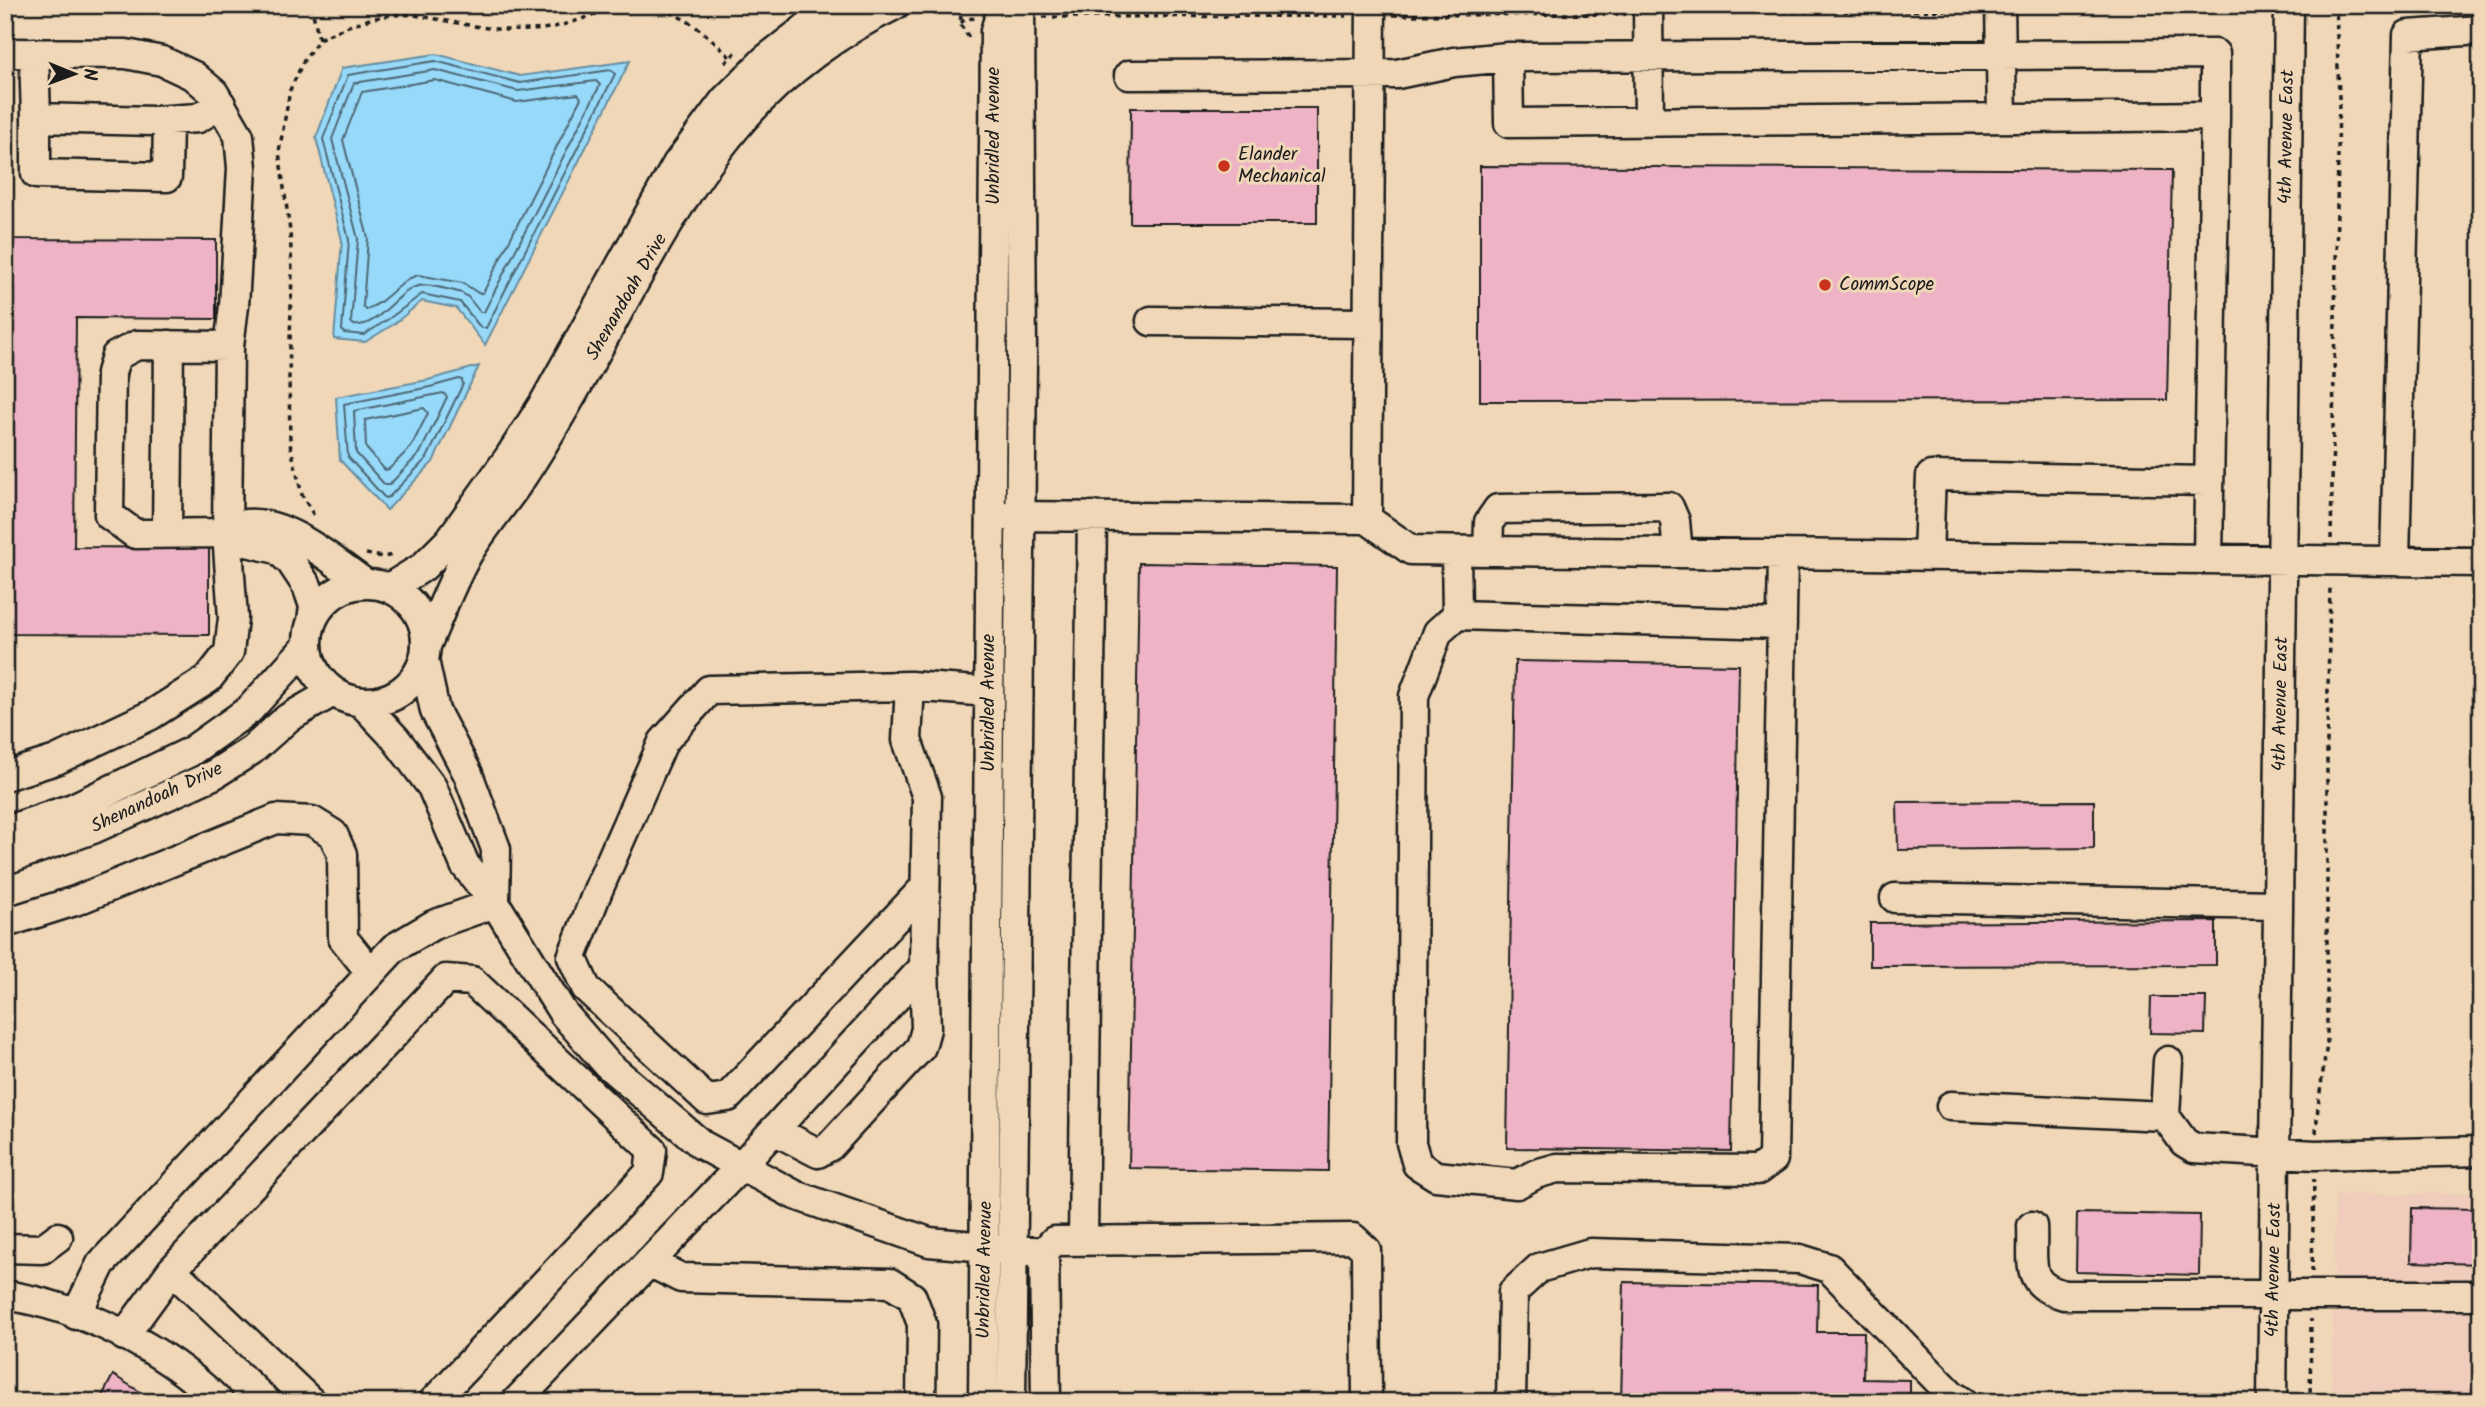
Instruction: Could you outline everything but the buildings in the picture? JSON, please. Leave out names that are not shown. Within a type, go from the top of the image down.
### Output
[{"type":"street","name":"Shenandoah Drive","points":[[377,586],[423,567],[449,541],[510,456],[544,403],[677,164],[724,100],[766,59],[811,24],[846,5]]},
{"type":"street","name":"Shenandoah Drive","points":[[425,653],[467,555],[518,484],[562,413],[663,233],[701,174],[744,117],[780,83],[860,22],[895,5]]},
{"type":"street","name":"4th Avenue East","points":[[2272,1402],[2288,5]]},
{"type":"street","points":[[2000,7],[2002,118]]},
{"type":"street","points":[[1367,519],[1371,10]]},
{"type":"street","points":[[1648,10],[1649,121]]},
{"type":"street","name":"Unbridled Avenue","points":[[983,1402],[995,31],[1011,11]]},
{"type":"street","name":"Unbridled Avenue","points":[[1011,11],[1021,516],[1011,1402]]},
{"type":"street","points":[[2395,560],[2408,35],[2481,30]]},
{"type":"street","points":[[5,53],[126,54],[162,61],[194,76],[214,93],[239,136],[242,168],[229,346],[227,533],[233,618],[229,652],[208,679],[151,715],[68,755],[5,776]]},
{"type":"street","points":[[34,53],[36,174],[167,177],[168,120]]},
{"type":"street","points":[[1129,75],[1396,74],[1454,62],[1508,57],[2216,54],[2208,558]]},
{"type":"street","points":[[1508,57],[1509,123],[2215,116]]},
{"type":"street","points":[[36,118],[198,118],[221,104]]},
{"type":"street","points":[[1151,321],[1368,323]]},
{"type":"street","points":[[229,346],[137,345],[116,356],[111,373],[109,515],[135,534],[227,533],[247,542],[298,538],[377,586],[404,597],[417,611],[424,628],[425,653],[435,711],[468,774],[496,849],[495,903]]},
{"type":"street","points":[[167,533],[169,345]]},
{"type":"street","points":[[1928,555],[1931,476],[2209,481]]},
{"type":"street","points":[[1488,551],[1489,523],[1498,509],[1669,508],[1675,521],[1678,553]]},
{"type":"street","points":[[991,516],[1367,519],[1411,550],[2481,562]]},
{"type":"street","points":[[1083,1240],[1092,516]]},
{"type":"street","points":[[281,541],[307,586],[314,606],[310,633],[311,663],[320,680],[333,692],[361,702],[387,699],[403,690],[416,677],[425,653]]},
{"type":"street","points":[[1456,551],[1457,615]]},
{"type":"street","points":[[1782,624],[1457,615],[1437,632],[1414,696],[1411,1143],[1417,1164],[1436,1176],[1517,1184],[1536,1174],[1557,1168],[1758,1170],[1773,1159],[1775,1140],[1783,554]]},
{"type":"street","points":[[310,633],[321,606],[333,594],[349,587],[377,586]]},
{"type":"street","name":"Shenandoah Drive","points":[[5,831],[73,808],[190,752],[249,710],[310,633]]},
{"type":"street","points":[[925,887],[728,1097],[707,1100],[586,988],[572,957],[598,890],[663,742],[709,690],[910,686],[989,692]]},
{"type":"street","points":[[774,1130],[818,1153],[830,1146],[921,1047],[926,1029],[924,967],[927,797],[907,740],[910,686]]},
{"type":"street","name":"Shenandoah Drive","points":[[5,860],[93,829],[213,775],[252,750],[288,718],[333,692]]},
{"type":"street","points":[[361,702],[395,738],[432,787],[465,866],[495,903],[563,1013],[607,1064],[702,1145],[795,1195],[929,1242],[1044,1252]]},
{"type":"street","points":[[288,718],[324,710],[353,716],[395,738]]},
{"type":"street","points":[[5,923],[75,901],[276,819],[312,821],[333,834],[342,854],[343,937],[371,973]]},
{"type":"street","points":[[1895,898],[2278,905]]},
{"type":"street","points":[[76,1315],[101,1264],[394,948],[433,925],[495,903]]},
{"type":"street","points":[[516,1402],[741,1166],[924,967]]},
{"type":"street","points":[[124,1336],[172,1270],[446,979],[472,981],[652,1150],[649,1173],[433,1402]]},
{"type":"street","points":[[538,1041],[586,988]]},
{"type":"street","points":[[2168,1062],[2165,1116],[2184,1142],[2194,1148],[2315,1155],[2481,1151]]},
{"type":"street","points":[[623,1122],[674,1070]]},
{"type":"street","points":[[1951,1106],[2165,1116]]},
{"type":"street","points":[[2032,1226],[2034,1276],[2041,1286],[2064,1295],[2481,1295]]},
{"type":"street","points":[[5,1248],[42,1248],[58,1237]]},
{"type":"street","points":[[1046,1402],[1044,1252],[1054,1241],[1353,1238],[1366,1250],[1367,1402]]},
{"type":"street","points":[[1511,1402],[1513,1292],[1539,1268],[1590,1252],[1800,1259],[1829,1268],[1955,1399]]},
{"type":"street","points":[[649,1262],[681,1278],[890,1283],[912,1297],[922,1324],[921,1402]]},
{"type":"street","points":[[172,1270],[312,1402]]},
{"type":"street","points":[[5,1295],[34,1300],[124,1336],[162,1356],[219,1402]]},
{"type":"path","points":[[311,5],[318,39]]},
{"type":"path","points":[[323,527],[302,495],[290,444],[292,271],[290,231],[279,152],[290,90],[318,39],[366,19],[396,14],[513,31],[554,27],[626,5],[651,7],[676,14],[711,38],[730,57]]},
{"type":"path","points":[[2310,1402],[2315,1155],[2318,1106],[2327,1044],[2327,742],[2339,98],[2336,5]]},
{"type":"path","points":[[960,24],[965,19],[1011,11],[2259,7]]},
{"type":"path","points":[[722,67],[738,50]]},
{"type":"path","points":[[362,553],[383,557],[404,554]]},
{"type":"shaded area","points":[[2481,1193],[2481,1402],[2332,1402],[2335,1195]]},
{"type":"water","points":[[436,54],[520,76],[630,61],[485,345],[456,308],[422,301],[394,324],[365,342],[334,339],[342,240],[316,138],[342,68]]},
{"type":"water","points":[[479,366],[433,462],[387,510],[340,460],[336,397],[428,380]]},
{"type":"place","name":"Elander Mechanical","points":[[1224,166]]},
{"type":"place","name":"CommScope","points":[[1825,285]]}]
